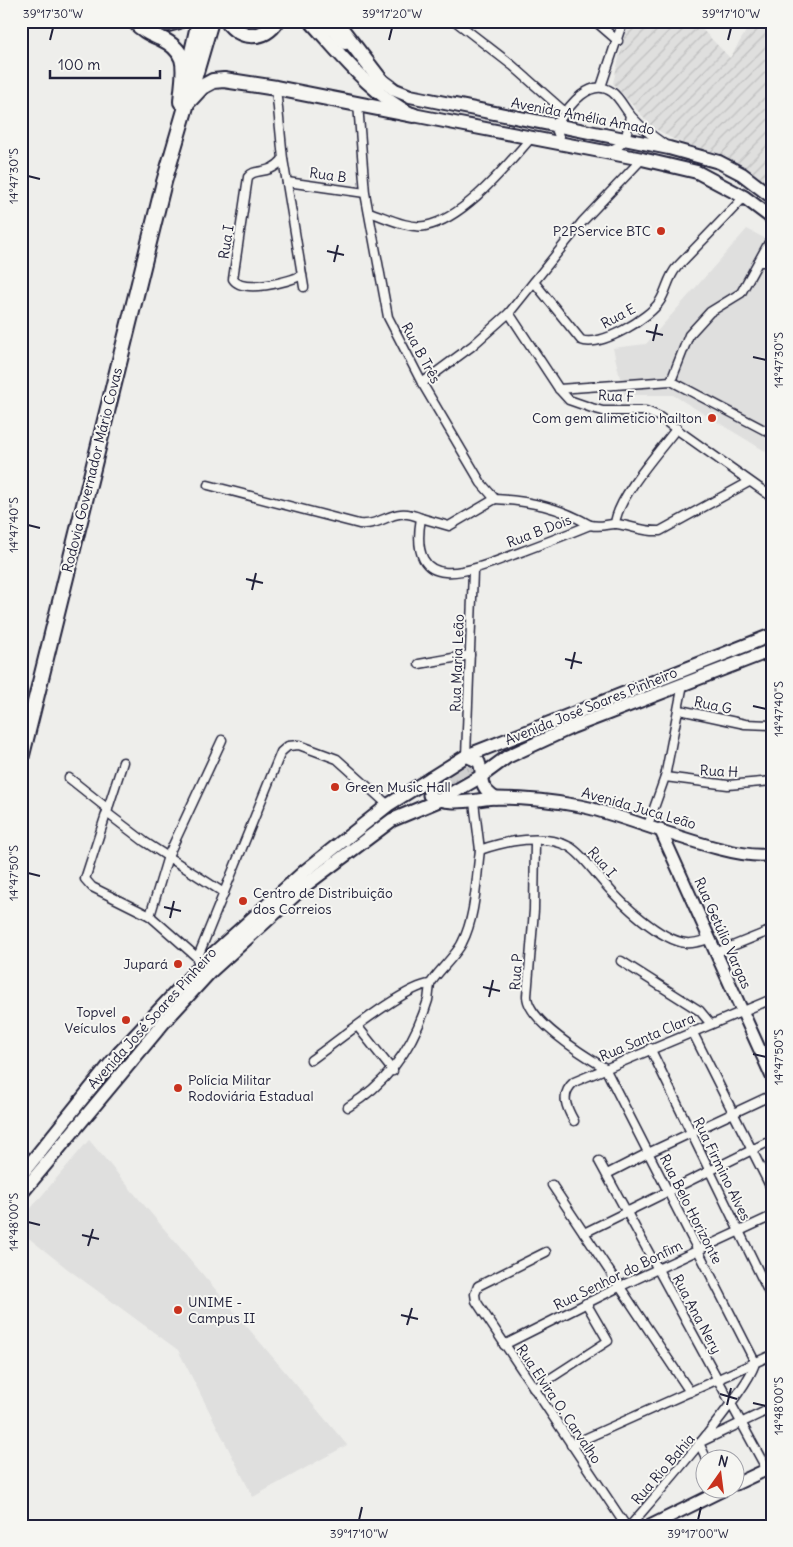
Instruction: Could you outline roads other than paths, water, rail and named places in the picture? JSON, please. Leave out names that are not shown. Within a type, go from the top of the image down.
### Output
[{"type":"highway","points":[[134,21],[142,30],[175,46],[182,54],[185,102]]},
{"type":"highway","points":[[152,21],[168,24],[179,21]]},
{"type":"highway","name":"Rodovia Governador Mário Covas","points":[[185,102],[199,21]]},
{"type":"highway","name":"Rodovia Governador Mário Covas","points":[[21,758],[164,182],[185,102],[211,21]]},
{"type":"highway","points":[[226,21],[234,31],[248,36],[261,35],[271,30],[277,21]]},
{"type":"highway","points":[[335,21],[382,82]]},
{"type":"highway","points":[[185,102],[202,87],[213,81],[224,80],[276,88],[413,115]]},
{"type":"main road","points":[[310,21],[373,90],[394,105],[413,115],[642,159],[697,172],[744,197],[772,218]]},
{"type":"main road","points":[[325,21],[382,82]]},
{"type":"main road","name":"Avenida Amélia Amado","points":[[382,82],[410,96],[670,148],[719,162],[742,174],[772,197]]},
{"type":"main road","name":"Avenida José Soares Pinheiro","points":[[21,1175],[119,1053],[200,961],[306,871],[388,805],[466,756],[772,635]]},
{"type":"main road","name":"Avenida José Soares Pinheiro","points":[[21,1194],[120,1074],[210,972],[312,881],[392,820],[440,800],[480,777],[507,757],[572,727],[772,650]]},
{"type":"main road","points":[[466,756],[479,762],[480,777],[487,792],[495,798]]},
{"type":"main road","points":[[430,778],[429,795],[440,800]]},
{"type":"main road","name":"Avenida Juca Leão","points":[[440,800],[474,802],[495,798],[570,804],[599,809],[739,853],[770,859]]},
{"type":"main road","name":"Rua Getúlio Vargas","points":[[660,829],[772,1077]]},
{"type":"main road","points":[[746,1480],[770,1472]]},
{"type":"main road","points":[[650,1526],[703,1500]]},
{"type":"street","points":[[454,21],[513,66],[565,112]]},
{"type":"street","points":[[595,21],[618,41]]},
{"type":"street","points":[[601,87],[618,41],[623,21]]},
{"type":"street","points":[[562,144],[555,126],[565,112],[589,90],[601,87],[611,91],[630,115],[648,133],[670,148]]},
{"type":"street","points":[[276,88],[283,159],[304,287]]},
{"type":"street","name":"Rua B Três","points":[[358,104],[365,193],[384,306],[422,384],[481,483],[495,498]]},
{"type":"street","points":[[605,152],[620,148],[626,140],[630,115]]},
{"type":"street","points":[[369,212],[416,226],[426,226],[438,221],[460,209],[477,196],[531,138]]},
{"type":"street","name":"Rua I","points":[[283,159],[270,171],[252,172],[248,177],[233,279],[239,285],[270,286],[293,280],[302,275]]},
{"type":"street","points":[[422,384],[472,346],[509,313],[583,220],[642,159]]},
{"type":"street","name":"Rua B","points":[[287,182],[365,193]]},
{"type":"street","name":"Rua E","points":[[534,282],[581,340],[598,341],[637,322],[649,313],[660,302],[675,268],[744,197]]},
{"type":"street","points":[[671,381],[689,335],[710,312],[741,293],[772,239]]},
{"type":"street","points":[[759,262],[772,262]]},
{"type":"street","name":"Rua F","points":[[509,313],[559,389],[569,400],[604,411],[646,411],[676,428],[748,482],[772,497]]},
{"type":"street","points":[[559,389],[671,381],[772,434]]},
{"type":"street","points":[[615,524],[616,514],[630,491],[676,428]]},
{"type":"street","name":"Rua B Dois","points":[[421,518],[418,539],[424,562],[437,572],[446,574],[473,571],[590,524],[602,527],[615,524],[646,531],[660,531],[748,482]]},
{"type":"street","points":[[208,485],[359,524],[376,522],[398,513],[449,526],[495,498],[546,505],[566,511],[590,524]]},
{"type":"street","name":"Rua Maria Leão","points":[[466,756],[473,571]]},
{"type":"street","points":[[419,664],[470,655]]},
{"type":"street","points":[[648,825],[665,777],[680,710],[683,684]]},
{"type":"street","name":"Rua G","points":[[680,710],[745,724],[772,725]]},
{"type":"street","points":[[150,916],[168,856],[222,740]]},
{"type":"street","points":[[123,762],[85,879],[87,884],[150,916],[200,961],[224,893],[281,752],[288,746],[299,745],[337,759],[388,805]]},
{"type":"street","name":"Rua H","points":[[665,777],[728,785],[772,781]]},
{"type":"street","points":[[69,778],[145,842],[224,893]]},
{"type":"street","points":[[348,1107],[372,1092],[393,1071],[423,1014],[430,984],[455,956],[467,933],[480,850],[474,802]]},
{"type":"street","name":"Rua P","points":[[535,841],[534,910],[527,996],[529,1007],[575,1050],[605,1068]]},
{"type":"street","name":"Rua I","points":[[480,850],[510,842],[558,842],[577,852],[606,886],[651,926],[664,935],[692,944],[709,939]]},
{"type":"street","points":[[715,953],[772,930]]},
{"type":"street","points":[[621,961],[672,996],[700,1011],[710,1023]]},
{"type":"street","points":[[311,1060],[389,1004],[421,985],[430,984]]},
{"type":"street","name":"Rua Santa Clara","points":[[574,1121],[566,1104],[568,1088],[586,1076],[710,1023],[772,999]]},
{"type":"street","points":[[358,1027],[393,1071]]},
{"type":"street","points":[[692,1031],[772,1190]]},
{"type":"street","name":"Rua Firmino Alves","points":[[650,1048],[772,1300]]},
{"type":"street","name":"Rua Belo Horizonte","points":[[605,1068],[755,1362]]},
{"type":"street","points":[[607,1174],[772,1095]]},
{"type":"street","points":[[584,1233],[772,1140]]},
{"type":"street","name":"Rua Ana Nery","points":[[599,1161],[770,1472]]},
{"type":"street","points":[[552,1185],[690,1392]]},
{"type":"street","name":"Rua Senhor do Bonfim","points":[[504,1345],[621,1286],[772,1216]]},
{"type":"street","name":"Rua Elvira O. Carvalho","points":[[546,1252],[478,1286],[475,1294],[476,1301],[571,1445],[628,1526]]},
{"type":"street","points":[[534,1389],[608,1341],[586,1303]]},
{"type":"street","points":[[571,1445],[772,1355]]},
{"type":"street","points":[[702,1450],[699,1443],[753,1372],[755,1362]]},
{"type":"street","name":"Rua Rio Bahia","points":[[628,1526],[699,1443],[772,1408]]},
{"type":"place","name":"P2PService BTC","points":[[661,231]]},
{"type":"place","name":"Com gem alimeticio hailton","points":[[712,418]]},
{"type":"place","name":"Green Music Hall","points":[[335,787]]},
{"type":"place","name":"Centro de Distribuição dos Correios","points":[[243,901]]},
{"type":"place","name":"Jupará","points":[[178,964]]},
{"type":"place","name":"Topvel Veículos","points":[[126,1020]]},
{"type":"place","name":"Polícia Militar Rodoviária Estadual","points":[[178,1088]]},
{"type":"place","name":"UNIME - Campus II","points":[[178,1310]]}]
